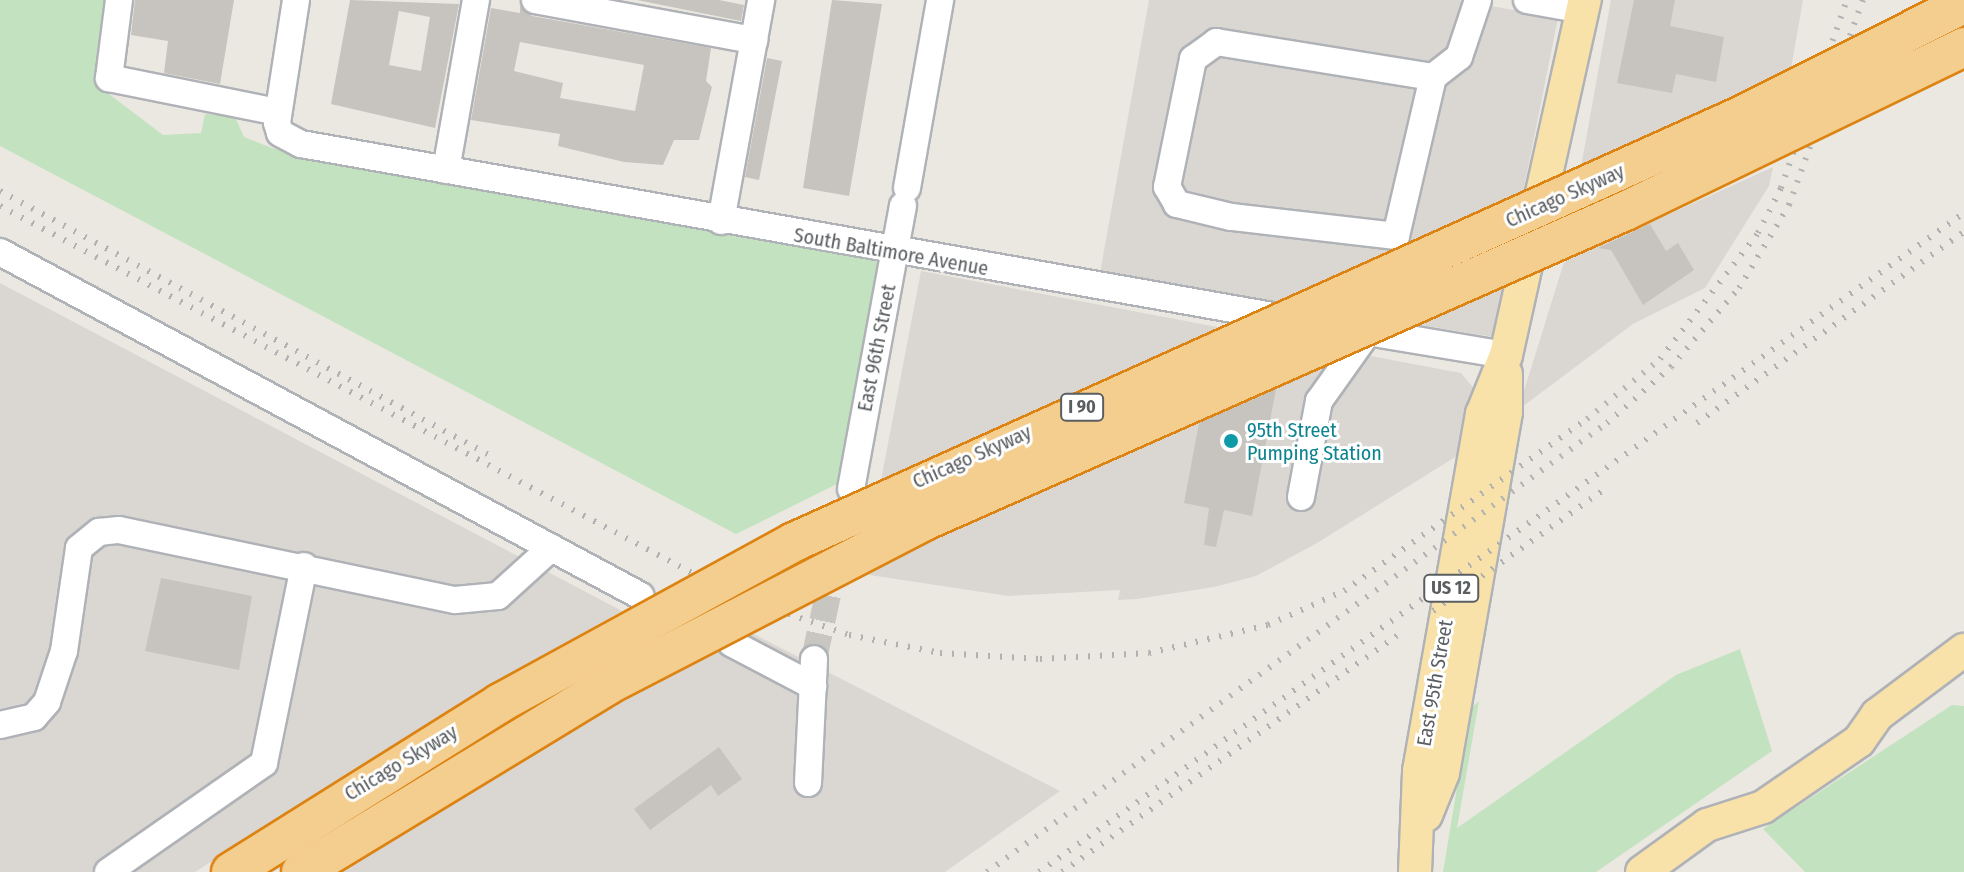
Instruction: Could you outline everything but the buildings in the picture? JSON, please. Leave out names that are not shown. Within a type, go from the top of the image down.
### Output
[{"type":"highway","name":"Chicago Skyway","points":[[231,872],[500,703],[794,542],[1730,121],[1964,4]]},
{"type":"highway","name":"Chicago Skyway","points":[[301,872],[608,685],[908,528],[1625,211],[1964,47]]},
{"type":"main road","name":"East 95th Street","points":[[1415,872],[1422,826],[1419,771],[1477,445],[1506,355],[1584,5]]},
{"type":"main road","points":[[1642,872],[1720,821],[1753,791],[1851,722],[1877,715],[1964,650]]},
{"type":"main road","points":[[1616,872],[1687,824],[1720,821]]},
{"type":"street","name":"South Baltimore Avenue","points":[[119,0],[109,78],[278,122],[301,144],[895,253],[1506,355]]},
{"type":"street","points":[[278,122],[296,0]]},
{"type":"street","points":[[446,170],[476,0]]},
{"type":"street","points":[[535,0],[754,40]]},
{"type":"street","points":[[721,221],[761,0]]},
{"type":"street","name":"East 96th Street","points":[[851,489],[940,0]]},
{"type":"street","points":[[1433,77],[1216,42],[1193,59],[1167,187],[1177,204],[1231,217],[1396,236],[1433,77],[1459,57],[1478,0]]},
{"type":"street","points":[[1527,0],[1584,5]]},
{"type":"street","points":[[0,252],[641,596]]},
{"type":"street","points":[[1301,497],[1319,401],[1368,332]]},
{"type":"street","points":[[0,725],[34,717],[47,702],[64,651],[79,548],[99,532],[304,566],[455,600],[498,596],[551,548]]},
{"type":"street","points":[[108,872],[264,763],[304,566]]},
{"type":"street","points":[[731,643],[813,686]]},
{"type":"street","points":[[808,783],[814,659]]},
{"type":"shaded area","points":[[1149,0],[1458,0],[1558,18],[1494,337],[1100,273]]},
{"type":"shaded area","points":[[1611,0],[1803,0],[1791,69],[1581,167]]},
{"type":"shaded area","points":[[1773,167],[1769,186],[1705,288],[1633,324],[1518,410],[1564,262]]},
{"type":"shaded area","points":[[921,271],[1461,373],[1476,391],[1465,451],[1317,543],[1256,576],[1214,587],[1118,600],[1120,590],[1008,596],[863,574]]},
{"type":"shaded area","points":[[0,283],[622,611],[488,686],[195,872],[0,872]]},
{"type":"shaded area","points":[[750,632],[1060,791],[945,872],[336,872],[529,753]]},
{"type":"green space","points":[[0,0],[107,0],[97,85],[163,135],[201,133],[205,114],[235,117],[244,137],[272,148],[889,262],[854,441],[837,484],[736,534],[0,146]]},
{"type":"green space","points":[[1740,649],[1772,751],[1596,872],[1443,872],[1470,709],[1479,701],[1457,828],[1676,675]]},
{"type":"green space","points":[[1952,705],[1964,706],[1964,872],[1805,872],[1763,829]]},
{"type":"tunnel","points":[[814,659],[847,508]]},
{"type":"railway","points":[[0,206],[732,594],[849,635],[940,653],[1040,659],[1149,653],[1268,625],[1344,591],[1587,419],[1660,359],[1758,233],[1781,188],[1847,0]]},
{"type":"railway","points":[[987,872],[1607,423],[1671,367],[1739,288],[1789,205],[1863,0]]},
{"type":"railway","points":[[0,191],[489,455]]},
{"type":"railway","points":[[1039,872],[1964,213]]},
{"type":"railway","points":[[1697,423],[1964,232]]},
{"type":"railway","points":[[1433,611],[1606,488]]},
{"type":"railway","points":[[1062,872],[1397,636]]},
{"type":"place","name":"95th Street Pumping Station","points":[[1231,441]]}]
